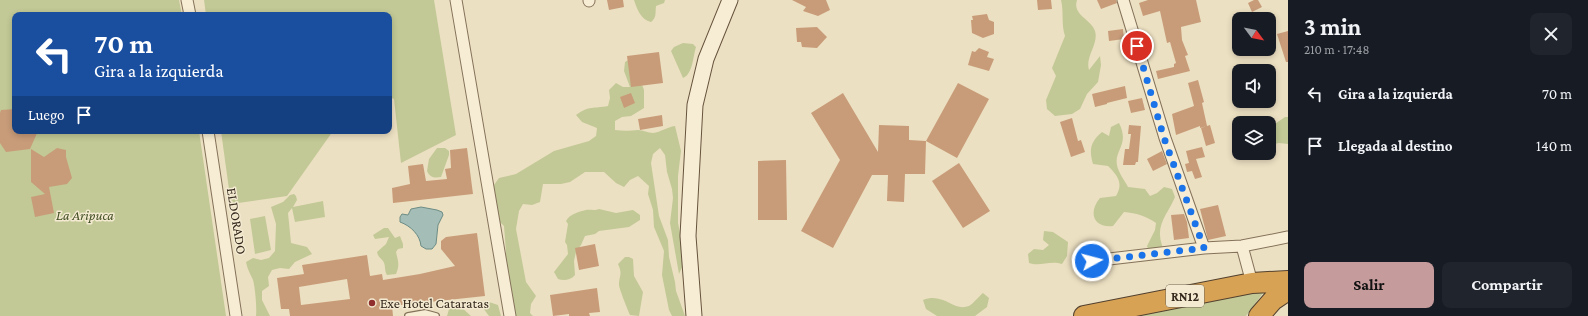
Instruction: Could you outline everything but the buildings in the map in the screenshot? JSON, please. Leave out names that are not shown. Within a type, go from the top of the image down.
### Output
[{"type":"highway","name":"RN12","points":[[1084,316],[1252,282],[1288,281]]},
{"type":"highway","points":[[1259,316],[1273,300],[1288,290]]},
{"type":"main road","points":[[694,316],[688,236],[695,105],[706,59],[730,0]]},
{"type":"street","points":[[187,0],[189,12]]},
{"type":"street","points":[[456,0],[510,316]]},
{"type":"street","points":[[1123,0],[1164,138],[1204,248]]},
{"type":"street","name":"ELDORADO","points":[[208,134],[236,316]]},
{"type":"street","points":[[1092,261],[1204,248],[1242,246],[1288,237]]},
{"type":"street","points":[[1242,246],[1252,282]]},
{"type":"lane","points":[[408,316],[425,313],[436,316]]},
{"type":"green space","name":"La Aripuca","points":[[0,0],[179,0],[181,12],[12,12],[12,134],[199,134],[226,316],[0,316]]},
{"type":"green space","points":[[204,0],[434,0],[456,135],[401,163],[394,99],[392,98],[392,12],[206,12]]},
{"type":"green space","points":[[634,0],[665,0],[664,3],[656,6],[655,17],[651,22],[642,17]]},
{"type":"green space","points":[[1061,0],[1077,0],[1076,5],[1079,13],[1093,27],[1096,36],[1089,60],[1089,70],[1100,56],[1101,65],[1098,82],[1087,94],[1080,109],[1072,114],[1055,116],[1047,109],[1046,100],[1056,76],[1052,68],[1065,36]]},
{"type":"green space","points":[[683,43],[693,44],[696,47],[691,69],[683,78],[671,51],[674,47]]},
{"type":"green space","points":[[632,58],[644,90],[644,108],[631,116],[622,117],[615,121],[615,130],[640,130],[653,133],[675,126],[681,151],[678,176],[678,223],[683,248],[681,257],[683,265],[679,274],[670,223],[673,198],[672,189],[667,172],[665,155],[660,148],[653,154],[651,163],[659,216],[668,240],[669,257],[676,291],[685,316],[672,316],[669,310],[662,275],[664,251],[654,227],[653,210],[648,194],[649,186],[638,176],[630,180],[624,187],[616,183],[604,172],[585,172],[570,182],[561,184],[543,184],[540,202],[532,205],[523,204],[519,211],[516,229],[526,282],[536,296],[531,304],[530,313],[533,316],[513,316],[502,259],[506,252],[504,226],[498,220],[489,192],[499,178],[516,174],[554,151],[589,141],[596,136],[597,128],[582,122],[576,115],[588,109],[608,106],[610,98],[609,90],[616,83],[623,87],[630,87],[624,71],[625,62]]},
{"type":"green space","points":[[1285,117],[1288,117],[1288,144],[1276,144],[1276,123]]},
{"type":"green space","points":[[1119,123],[1123,137],[1117,165],[1128,187],[1145,189],[1150,196],[1157,193],[1164,187],[1172,189],[1175,197],[1161,225],[1160,237],[1164,253],[1157,260],[1150,255],[1147,246],[1155,230],[1156,223],[1141,215],[1124,212],[1113,226],[1101,224],[1094,218],[1096,203],[1100,198],[1116,196],[1119,183],[1117,176],[1108,166],[1093,164],[1091,154],[1092,146],[1095,139],[1102,132],[1109,136],[1111,127]]},
{"type":"green space","points":[[221,134],[331,134],[287,196],[231,204]]},
{"type":"green space","points":[[437,148],[445,148],[449,151],[441,177],[431,176],[427,171],[429,159]]},
{"type":"green space","points":[[294,194],[297,200],[293,207],[323,201],[325,217],[295,222],[292,208],[288,213],[291,243],[307,247],[312,254],[295,262],[289,269],[280,268],[272,270],[268,277],[269,286],[262,291],[262,300],[270,316],[256,316],[254,283],[246,262],[253,258],[261,260],[269,258],[275,251],[276,224],[271,207],[283,202],[290,195]]},
{"type":"green space","points":[[599,209],[616,213],[633,210],[640,215],[640,220],[629,227],[599,231],[595,234],[585,236],[576,252],[574,261],[575,275],[567,280],[558,279],[554,272],[568,254],[567,245],[565,242],[568,224],[566,221],[572,215],[577,213]]},
{"type":"green space","points":[[265,216],[271,250],[255,254],[250,219]]},
{"type":"green space","points":[[384,228],[388,228],[395,238],[400,236],[403,244],[403,248],[398,249],[396,252],[398,265],[396,274],[387,275],[384,263],[377,254],[377,252],[386,244],[389,237],[375,239],[373,235]]},
{"type":"green space","points":[[1044,231],[1053,232],[1068,242],[1067,256],[1062,264],[1029,263],[1028,254],[1034,249],[1043,250],[1049,245],[1043,240]]},
{"type":"green space","points":[[625,257],[633,259],[634,276],[643,292],[639,316],[630,315],[619,287],[621,273],[618,264]]},
{"type":"green space","points":[[1266,289],[1246,316],[1117,316]]},
{"type":"green space","points":[[983,293],[989,298],[987,307],[975,316],[937,316],[926,309],[923,300],[937,298],[963,307],[971,305]]},
{"type":"green space","points":[[489,302],[498,305],[501,316],[489,316],[483,308]]},
{"type":"green space","points":[[456,304],[471,316],[447,316],[449,309]]},
{"type":"water","points":[[421,207],[437,210],[442,212],[443,215],[438,225],[436,244],[432,249],[426,249],[421,246],[419,238],[414,231],[400,222],[400,217],[402,214],[408,215],[411,209]]},
{"type":"place","name":"Exe Hotel Cataratas","points":[[372,303]]},
{"type":"route","points":[[1092,261],[1204,248],[1164,138],[1137,46]]}]
